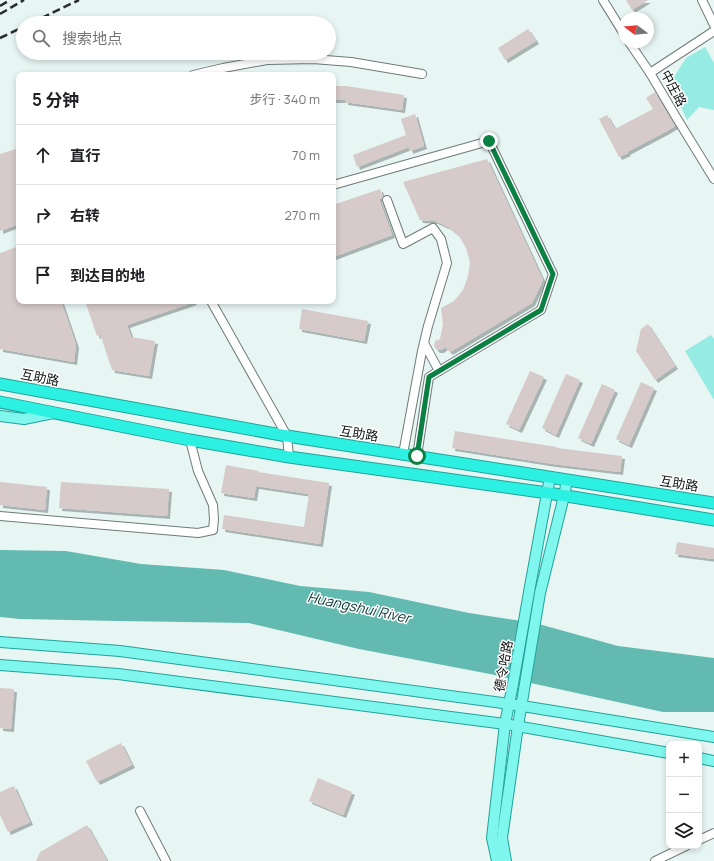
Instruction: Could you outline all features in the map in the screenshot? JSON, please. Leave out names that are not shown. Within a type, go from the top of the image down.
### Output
[{"type":"highway","name":"互助路","points":[[0,384],[286,436],[714,503]]},
{"type":"highway","points":[[0,402],[190,440],[289,457],[548,493],[714,520]]},
{"type":"main road","points":[[0,416],[24,419],[53,413]]},
{"type":"main road","name":"德令哈路","points":[[497,861],[492,838],[505,724],[510,704],[550,477]]},
{"type":"main road","name":"德令哈路","points":[[506,861],[502,838],[521,706],[540,593],[567,480]]},
{"type":"main road","points":[[0,642],[120,651],[510,704],[714,737]]},
{"type":"main road","points":[[0,665],[118,674],[505,724],[666,752]]},
{"type":"main road","points":[[702,758],[714,760]]},
{"type":"street","points":[[603,0],[618,24]]},
{"type":"street","points":[[702,0],[714,25]]},
{"type":"street","name":"中庄路","points":[[714,31],[650,73],[714,179]]},
{"type":"street","points":[[633,48],[650,73]]},
{"type":"street","points":[[206,72],[267,60],[313,60],[351,62],[422,74]]},
{"type":"street","points":[[336,184],[489,141],[553,274],[541,310],[429,377],[417,456]]},
{"type":"street","points":[[387,200],[403,244],[433,228],[441,239],[447,263],[423,347],[403,454]]},
{"type":"street","points":[[213,304],[286,436],[289,457]]},
{"type":"street","points":[[423,347],[439,371]]},
{"type":"street","points":[[0,516],[198,533],[213,530],[213,505],[198,471],[190,440]]},
{"type":"street","points":[[140,811],[166,861]]},
{"type":"street","points":[[702,839],[714,833]]},
{"type":"street","points":[[655,861],[680,849]]},
{"type":"shaded area","points":[[705,47],[714,63],[714,110],[699,107],[687,120],[670,83],[686,58]]},
{"type":"shaded area","points":[[711,335],[714,339],[714,400],[685,351]]},
{"type":"water","name":"Huangshui River","points":[[0,550],[66,551],[141,564],[224,570],[300,586],[369,592],[469,613],[535,623],[618,646],[714,658],[714,712],[663,712],[490,674],[359,649],[249,623],[20,619],[0,617]]},
{"type":"building","points":[[626,0],[648,0],[632,10]]},
{"type":"building","points":[[528,29],[536,41],[505,60],[498,48]]},
{"type":"building","points":[[336,86],[346,86],[404,95],[402,110],[345,102],[345,100],[336,100]]},
{"type":"building","points":[[655,92],[675,126],[619,157],[599,119],[607,115],[615,129],[653,109],[646,98]]},
{"type":"building","points":[[415,114],[424,146],[410,151],[409,147],[357,167],[353,155],[406,135],[401,119]]},
{"type":"building","points":[[16,149],[16,225],[0,231],[0,154]]},
{"type":"building","points":[[487,159],[543,280],[532,303],[450,352],[445,347],[441,350],[437,350],[434,345],[435,341],[440,339],[443,324],[441,308],[454,301],[463,290],[468,276],[470,262],[466,248],[459,236],[448,227],[435,221],[420,220],[403,182]]},
{"type":"building","points":[[380,189],[383,196],[379,199],[392,235],[336,256],[336,204]]},
{"type":"building","points":[[16,247],[16,304],[62,304],[76,345],[74,362],[0,349],[0,253]]},
{"type":"building","points":[[86,304],[188,304],[127,325],[131,337],[155,341],[149,376],[112,370],[100,334],[97,336]]},
{"type":"building","points":[[302,309],[368,321],[364,341],[299,329]]},
{"type":"building","points":[[648,324],[675,366],[655,380],[636,351],[641,329]]},
{"type":"building","points":[[530,371],[544,377],[519,430],[506,424]]},
{"type":"building","points":[[566,374],[580,380],[556,435],[542,428]]},
{"type":"building","points":[[641,382],[654,388],[629,445],[616,439]]},
{"type":"building","points":[[602,384],[615,390],[591,444],[578,438]]},
{"type":"building","points":[[455,431],[557,448],[622,456],[620,472],[553,464],[452,448]]},
{"type":"building","points":[[226,465],[259,471],[258,472],[329,483],[320,544],[222,529],[224,515],[304,527],[309,494],[256,486],[254,498],[221,493]]},
{"type":"building","points":[[0,482],[47,487],[45,510],[0,505]]},
{"type":"building","points":[[61,482],[169,489],[167,516],[59,508]]},
{"type":"building","points":[[677,542],[714,548],[714,559],[675,554]]},
{"type":"building","points":[[0,688],[14,689],[11,729],[0,728]]},
{"type":"building","points":[[121,743],[132,765],[97,782],[86,761]]},
{"type":"building","points":[[318,778],[352,792],[343,815],[309,801]]},
{"type":"building","points":[[14,786],[30,822],[8,832],[0,815],[0,792]]},
{"type":"building","points":[[87,825],[107,861],[36,861],[40,852]]},
{"type":"railway","points":[[0,6],[10,0]]},
{"type":"railway","points":[[0,14],[24,0]]},
{"type":"railway","points":[[46,16],[79,0]]},
{"type":"railway","points":[[0,38],[16,30]]},
{"type":"route","points":[[417,456],[429,377],[541,310],[553,274],[489,141]]}]
